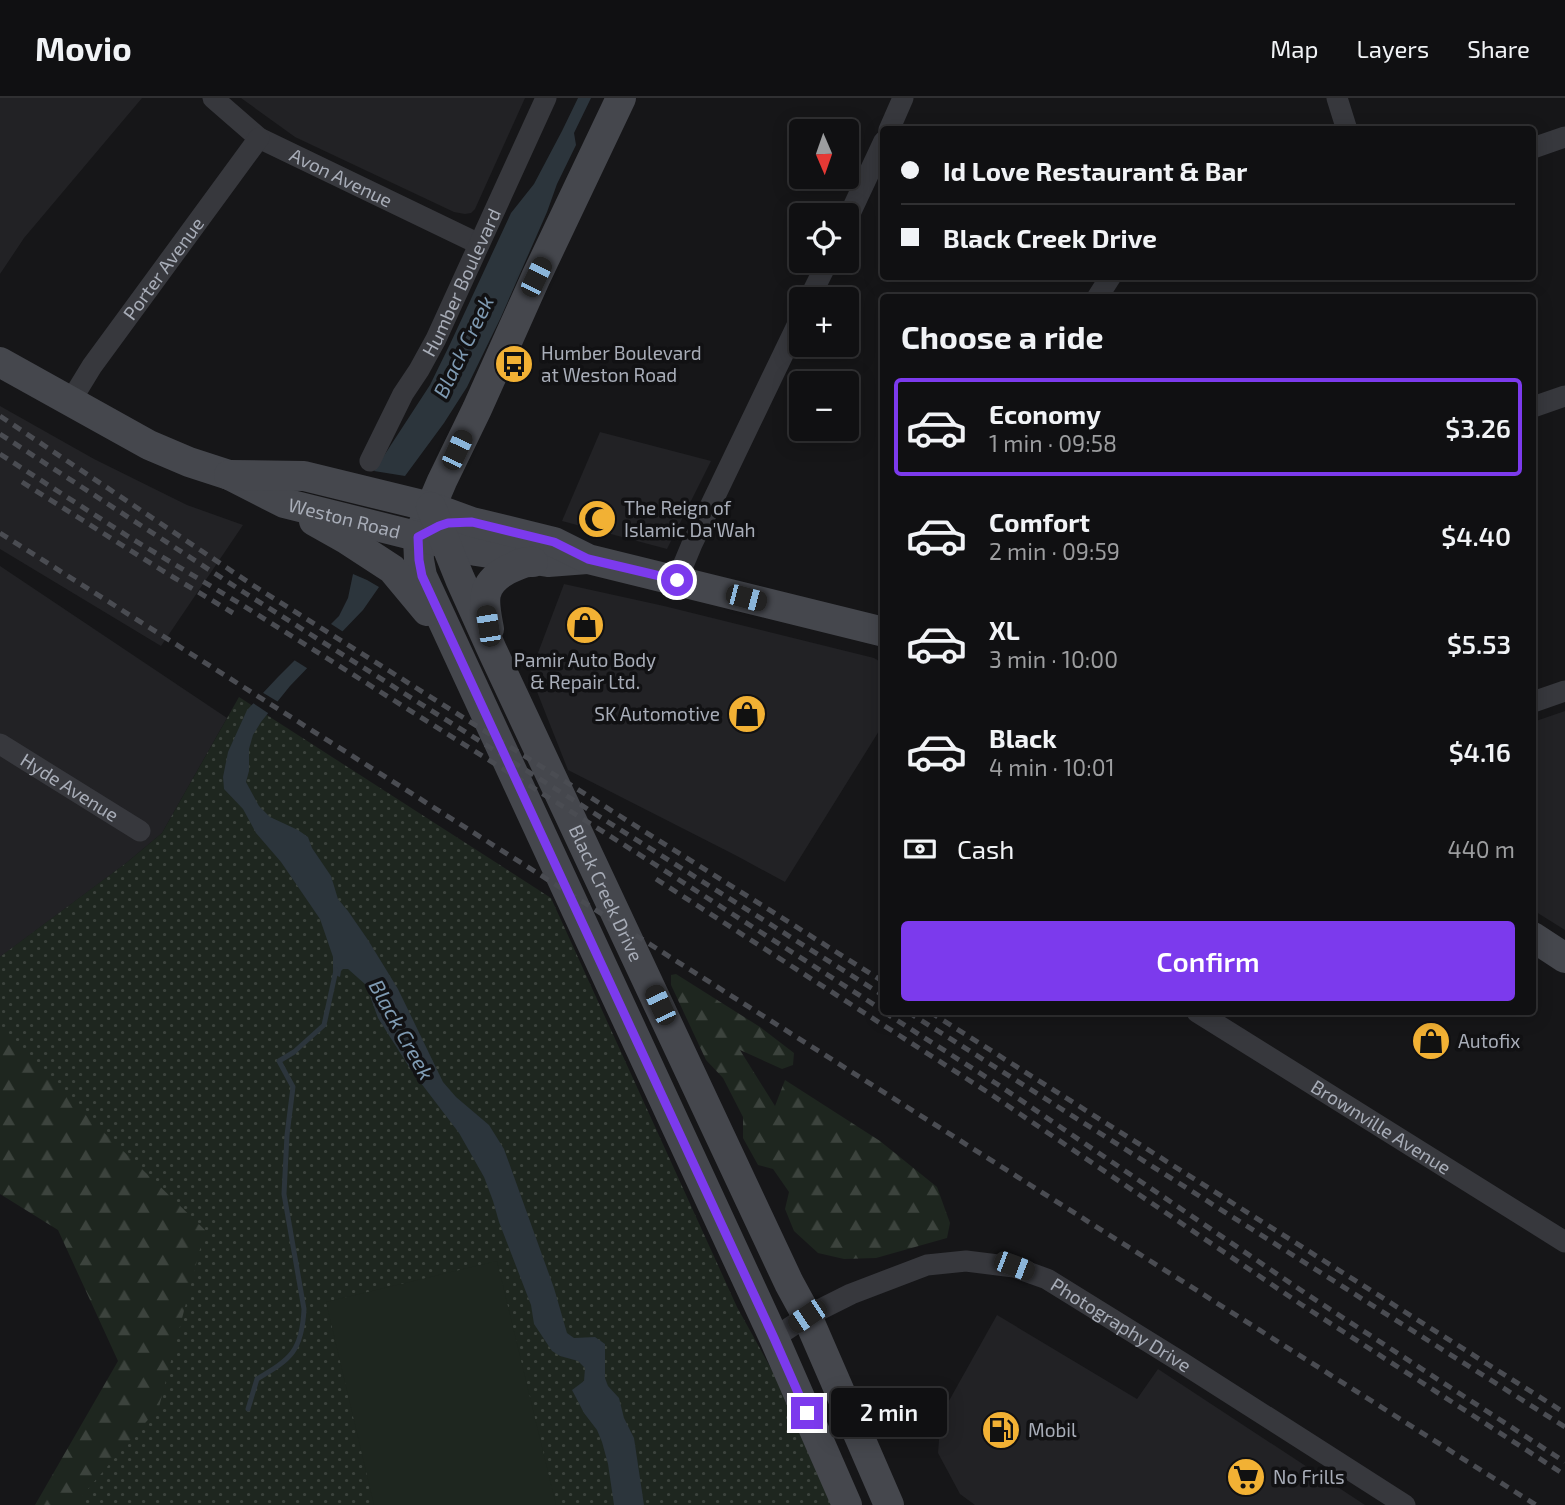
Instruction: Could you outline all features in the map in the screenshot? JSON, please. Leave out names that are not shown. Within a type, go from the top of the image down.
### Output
[{"type":"main road","points":[[433,528],[477,409],[621,98]]},
{"type":"main road","name":"Weston Road","points":[[0,362],[149,445],[188,462],[229,475],[284,503],[433,528],[472,522],[554,542],[588,559],[880,631]]},
{"type":"main road","name":"Weston Road","points":[[229,475],[304,476],[433,528],[476,551],[548,562],[588,559]]},
{"type":"main road","points":[[284,503],[392,569],[421,601],[461,660]]},
{"type":"main road","name":"Black Creek Drive","points":[[433,528],[789,1283],[807,1316],[889,1505]]},
{"type":"main road","name":"Black Creek Drive","points":[[433,528],[419,560],[422,576],[774,1338],[847,1505]]},
{"type":"main road","points":[[492,650],[484,603],[486,589],[495,577],[512,567],[527,561],[548,562]]},
{"type":"main road","points":[[1536,939],[1565,958]]},
{"type":"street","name":"Avon Avenue","points":[[213,98],[260,138],[479,244]]},
{"type":"street","name":"Humber Boulevard","points":[[370,461],[403,394],[436,339],[546,98]]},
{"type":"street","points":[[891,126],[903,98]]},
{"type":"street","points":[[1337,98],[1346,126]]},
{"type":"street","points":[[1536,147],[1565,137]]},
{"type":"street","name":"Porter Avenue","points":[[70,402],[92,366],[260,138]]},
{"type":"street","points":[[855,203],[880,150]]},
{"type":"street","points":[[677,580],[789,342]]},
{"type":"street","points":[[1536,406],[1565,396]]},
{"type":"street","points":[[1536,701],[1565,691]]},
{"type":"street","name":"Hyde Avenue","points":[[0,744],[140,831]]},
{"type":"street","name":"Brownville Avenue","points":[[1201,1015],[1565,1242]]},
{"type":"street","name":"Photography Drive","points":[[774,1338],[807,1316],[851,1294],[927,1265],[966,1261],[1014,1266],[1047,1279],[1405,1505]]},
{"type":"shaded area","points":[[0,98],[142,98],[24,238],[0,274]]},
{"type":"shaded area","points":[[241,98],[525,98],[475,209],[465,214],[454,212],[295,137]]},
{"type":"shaded area","points":[[0,406],[94,459],[187,505],[243,525],[161,646],[0,549]]},
{"type":"shaded area","points":[[600,432],[711,461],[667,549],[562,521]]},
{"type":"shaded area","points":[[0,566],[227,718],[162,833],[125,864],[0,957]]},
{"type":"shaded area","points":[[564,584],[874,658],[880,662],[880,729],[785,882],[568,770],[530,674]]},
{"type":"shaded area","points":[[1565,711],[1565,930],[1536,912],[1536,721]]},
{"type":"shaded area","points":[[997,1315],[1137,1399],[1158,1369],[1365,1505],[975,1505],[960,1494],[938,1453],[941,1415]]},
{"type":"green space","points":[[239,697],[551,898],[737,1307],[784,1392],[833,1505],[74,1505],[159,1407],[205,1230],[0,1032],[0,957],[125,864],[162,833]]},
{"type":"green space","points":[[125,864],[213,1127],[221,1505],[35,1505],[118,1361],[58,1230],[0,1194],[0,957]]},
{"type":"green space","points":[[676,974],[760,1027],[794,1053],[793,1065],[782,1069],[740,1050],[775,1106],[785,1080],[880,1141],[937,1187],[950,1223],[947,1238],[876,1258],[844,1259],[818,1253],[794,1231],[785,1209],[789,1192],[773,1169],[758,1165],[743,1138],[743,1117],[723,1078],[706,1060],[671,985],[671,975]]},
{"type":"green space","points":[[497,1261],[556,1505],[374,1505],[326,1302]]},
{"type":"water","name":"Black Creek","points":[[578,98],[591,98],[574,133],[576,145],[501,317],[467,387],[405,476],[374,471],[430,385],[511,213],[534,184]]},
{"type":"water","name":"Black Creek","points":[[353,574],[379,587],[363,610],[290,686],[261,722],[249,749],[246,782],[259,806],[270,817],[308,837],[312,848],[331,876],[338,899],[368,940],[398,989],[443,1082],[489,1125],[504,1149],[554,1288],[567,1333],[574,1338],[595,1337],[605,1344],[605,1378],[608,1386],[619,1398],[624,1418],[634,1438],[644,1505],[614,1505],[602,1442],[572,1390],[584,1381],[585,1368],[578,1361],[552,1351],[534,1324],[531,1305],[484,1177],[459,1133],[411,1070],[378,1018],[366,985],[348,969],[341,971],[340,977],[333,973],[333,957],[320,919],[281,862],[256,833],[243,809],[224,789],[223,777],[228,752],[247,710],[339,616],[348,598]]},
{"type":"pier","points":[[328,622],[345,633],[310,670],[291,658]]},
{"type":"pier","points":[[260,691],[280,703],[271,715],[250,701]]},
{"type":"waterway","points":[[248,1409],[257,1379],[278,1366],[293,1352],[303,1323],[304,1309],[284,1194],[293,1087],[279,1061],[294,1052],[324,1025],[336,970]]},
{"type":"railway","points":[[0,416],[251,584],[880,979]]},
{"type":"railway","points":[[0,434],[245,593],[880,993]]},
{"type":"railway","points":[[0,454],[880,1008]]},
{"type":"railway","points":[[22,482],[233,613]]},
{"type":"railway","points":[[0,533],[1536,1505]]},
{"type":"railway","points":[[656,879],[992,1095],[1302,1305],[1565,1475]]},
{"type":"railway","points":[[889,1015],[997,1084],[1308,1295],[1565,1462]]},
{"type":"railway","points":[[913,1015],[1565,1427]]},
{"type":"railway","points":[[935,1015],[1565,1413]]},
{"type":"place","name":"Humber Boulevard at Weston Road","points":[[514,364]]},
{"type":"place","name":"The Reign of Islamic Da'Wah","points":[[597,519]]},
{"type":"place","name":"Pamir Auto Body & Repair Ltd.","points":[[585,625]]},
{"type":"place","name":"SK Automotive","points":[[747,714]]},
{"type":"place","name":"Autofix","points":[[1431,1041]]},
{"type":"place","name":"Mobil","points":[[1001,1430]]},
{"type":"place","name":"No Frills","points":[[1246,1477]]},
{"type":"route","points":[[677,580],[588,559],[554,542],[472,522],[448,523],[418,537],[422,576],[807,1413]]}]
